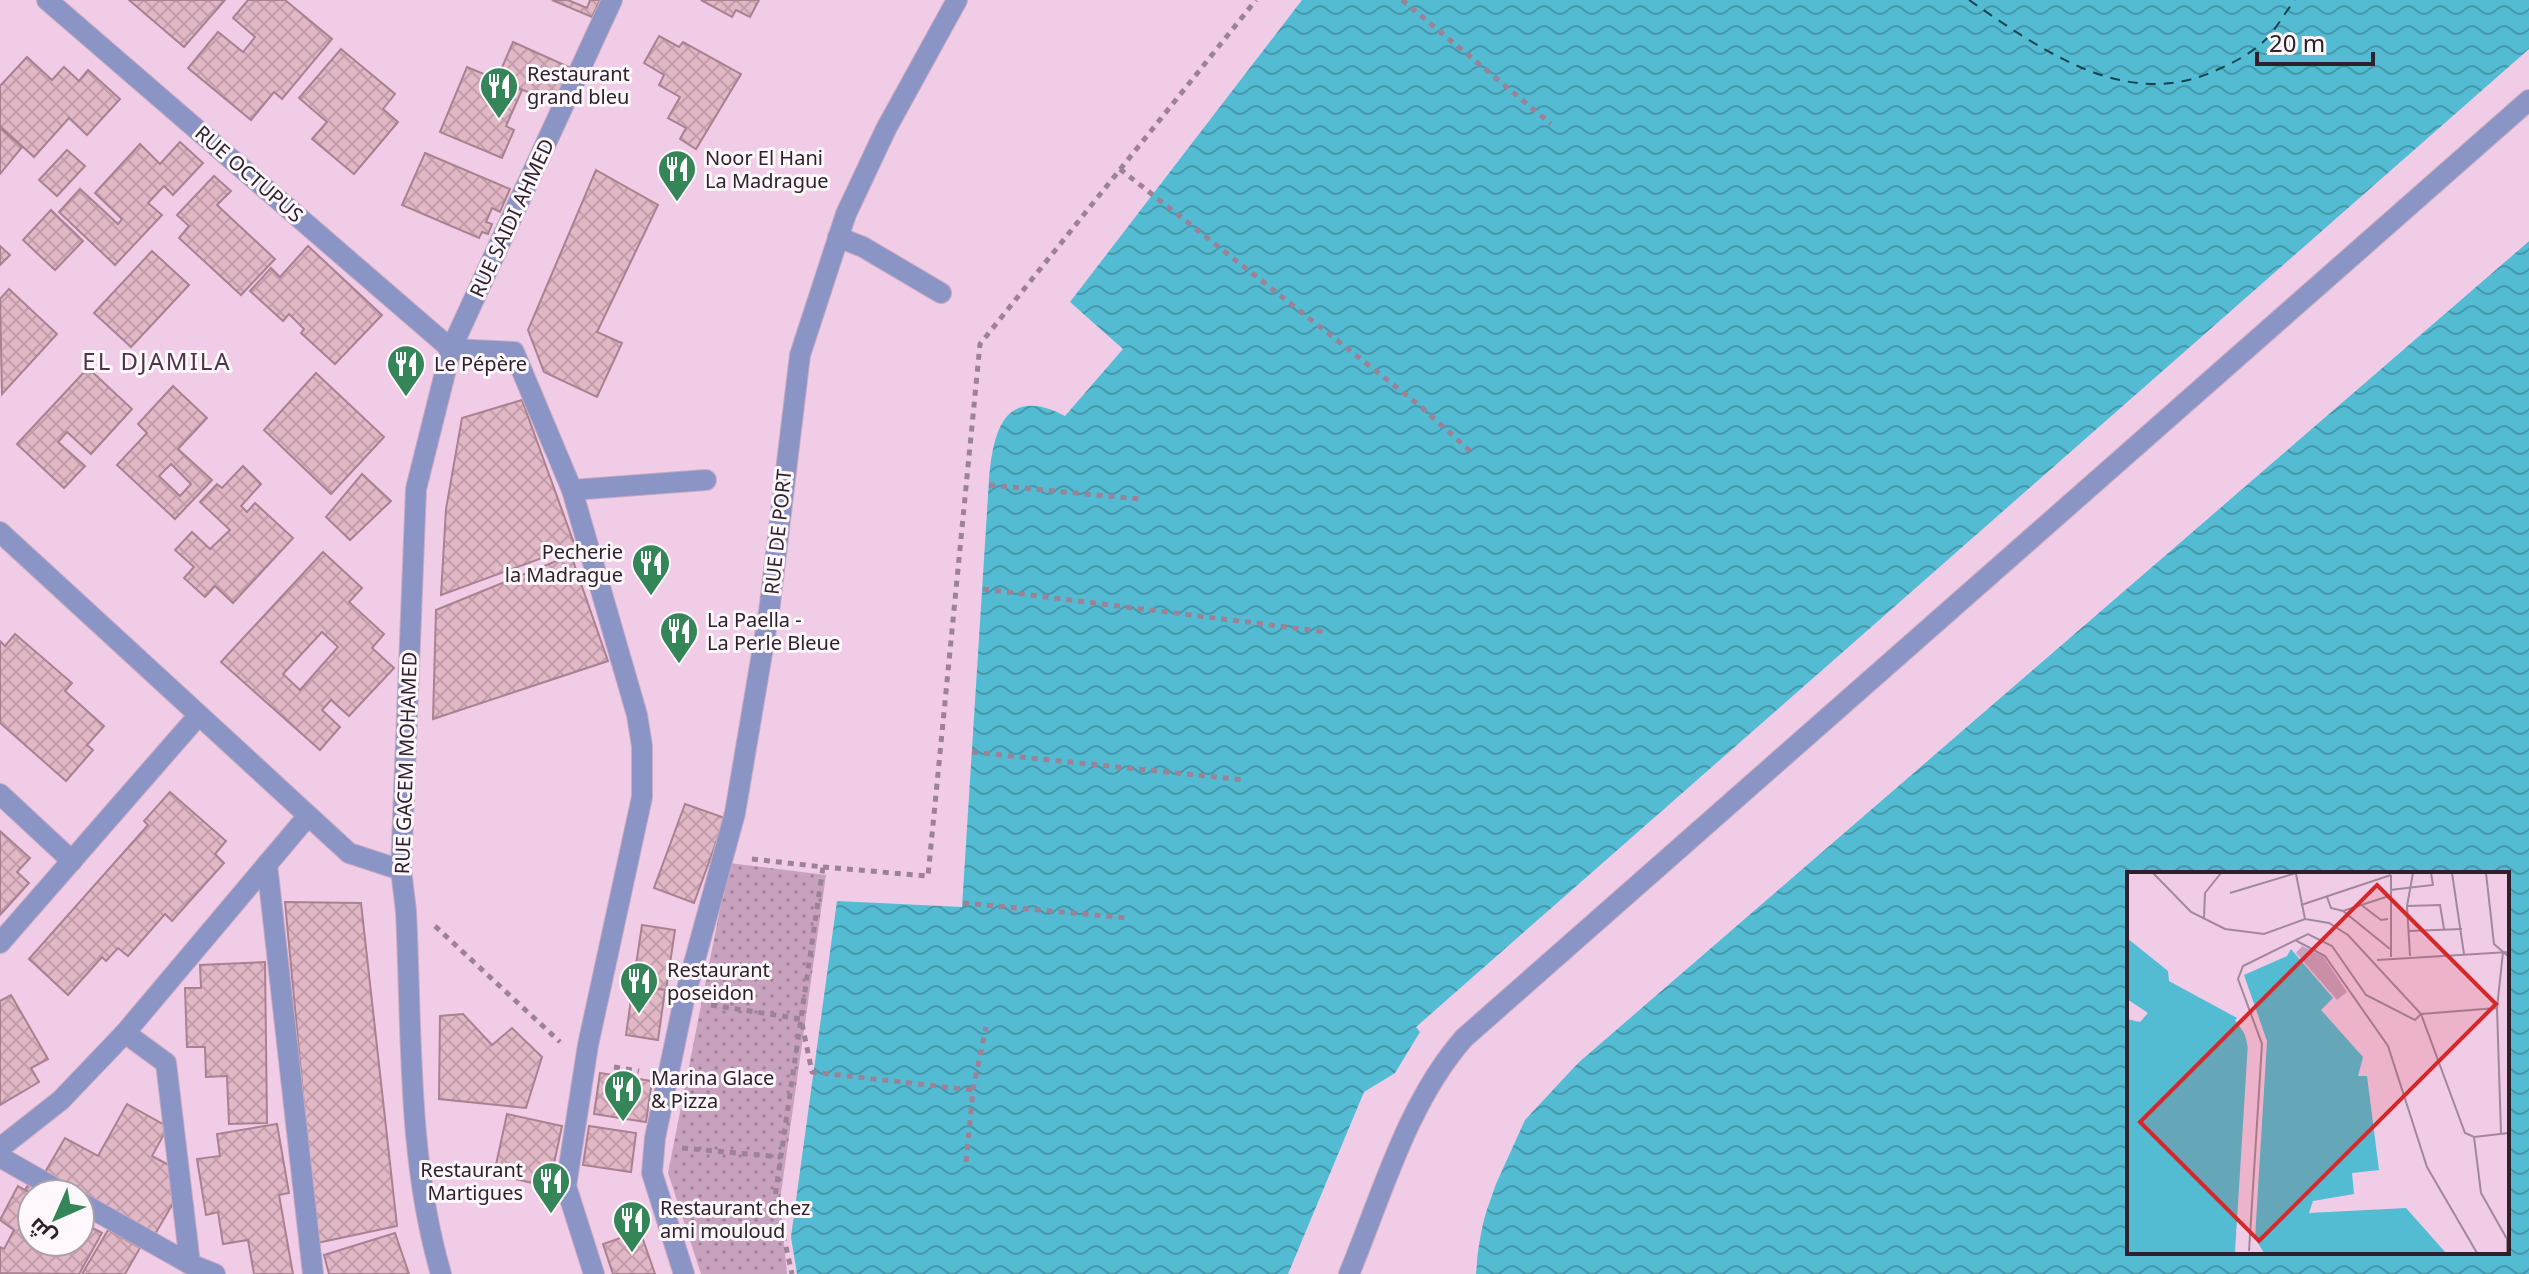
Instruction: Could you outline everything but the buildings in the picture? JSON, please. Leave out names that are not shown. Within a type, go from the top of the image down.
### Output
[{"type":"street","name":"RUE OCTUPUS","points":[[47,0],[451,349]]},
{"type":"street","name":"RUE SAIDI AHMED","points":[[451,349],[612,0]]},
{"type":"street","name":"RUE DE PORT","points":[[684,1274],[652,1173],[655,1138],[684,1000],[735,813],[769,612],[800,355],[838,237],[886,129],[957,0]]},
{"type":"street","points":[[1349,1274],[1418,1107],[1448,1056],[1464,1038],[2529,100]]},
{"type":"street","points":[[838,237],[863,247],[941,293]]},
{"type":"street","points":[[451,349],[514,352],[572,490],[637,715],[643,771],[639,818],[586,1058],[566,1186],[594,1274]]},
{"type":"street","name":"RUE GACEM MOHAMED","points":[[441,1274],[430,1238],[418,1162],[406,911],[401,870],[416,489],[451,349]]},
{"type":"street","points":[[572,490],[706,480]]},
{"type":"street","points":[[0,532],[349,853],[401,870]]},
{"type":"street","points":[[0,943],[198,716]]},
{"type":"street","points":[[0,794],[72,861]]},
{"type":"street","points":[[0,1148],[61,1100],[125,1033],[307,817]]},
{"type":"street","points":[[267,864],[313,1274]]},
{"type":"street","points":[[125,1033],[166,1063],[190,1264]]},
{"type":"street","points":[[0,1157],[37,1178]]},
{"type":"street","points":[[96,1211],[190,1264],[215,1274]]},
{"type":"path","points":[[743,858],[928,876],[980,344],[1256,0]]},
{"type":"path","points":[[1402,0],[1551,124]]},
{"type":"path","points":[[1120,169],[1419,405],[1470,451]]},
{"type":"path","points":[[989,485],[1140,499]]},
{"type":"path","points":[[983,589],[1326,632]]},
{"type":"path","points":[[972,752],[1245,780]]},
{"type":"path","points":[[792,1274],[775,1197],[823,867]]},
{"type":"path","points":[[963,903],[1128,918]]},
{"type":"path","points":[[406,911],[429,920],[559,1042],[586,1058],[668,1075]]},
{"type":"path","points":[[709,1019],[715,990]]},
{"type":"path","points":[[684,1000],[801,1019]]},
{"type":"path","points":[[801,1019],[812,1072],[973,1090]]},
{"type":"path","points":[[966,1162],[973,1090],[986,1027]]},
{"type":"path","points":[[680,1156],[684,1134]]},
{"type":"path","points":[[655,1138],[681,1148],[781,1157]]},
{"type":"shaded area","points":[[729,863],[826,875],[780,1200],[787,1274],[701,1274],[668,1173]]},
{"type":"water","points":[[1302,0],[2529,0],[2529,49],[1416,1027],[1420,1032],[1395,1073],[1364,1092],[1288,1274],[797,1274],[791,1237],[837,901],[962,907],[989,480],[999,430],[1016,409],[1028,406],[1045,408],[1065,416],[1123,349],[1070,302]]},
{"type":"water","points":[[2529,241],[2529,1274],[1476,1274],[1485,1214],[1498,1176],[1524,1121],[1550,1090]]},
{"type":"pier","points":[[2529,237],[2529,241],[1579,1062],[1525,1120],[1496,1184],[1478,1235],[1476,1274],[1472,1274],[1474,1234],[1492,1182],[1521,1119],[1576,1059]]},
{"type":"ferry route","points":[[1969,0],[2057,56],[2119,80],[2152,84],[2185,81],[2240,59],[2270,35],[2295,0]]},
{"type":"place","name":"Restaurant grand bleu","points":[[499,120]]},
{"type":"place","name":"Noor El Hani La Madrague","points":[[677,203]]},
{"type":"place","name":"Le Pépère","points":[[406,398]]},
{"type":"place","name":"Pecherie la Madrague","points":[[651,597]]},
{"type":"place","name":"La Paella - La Perle Bleue","points":[[679,665]]},
{"type":"place","name":"Restaurant poseidon","points":[[639,1015]]},
{"type":"place","name":"Marina Glace & Pizza","points":[[623,1123]]},
{"type":"place","name":"Restaurant Martigues","points":[[551,1215]]},
{"type":"place","name":"Restaurant chez ami mouloud","points":[[632,1254]]},
{"type":"district","name":"EL DJAMILA","points":[[157,362]]}]
